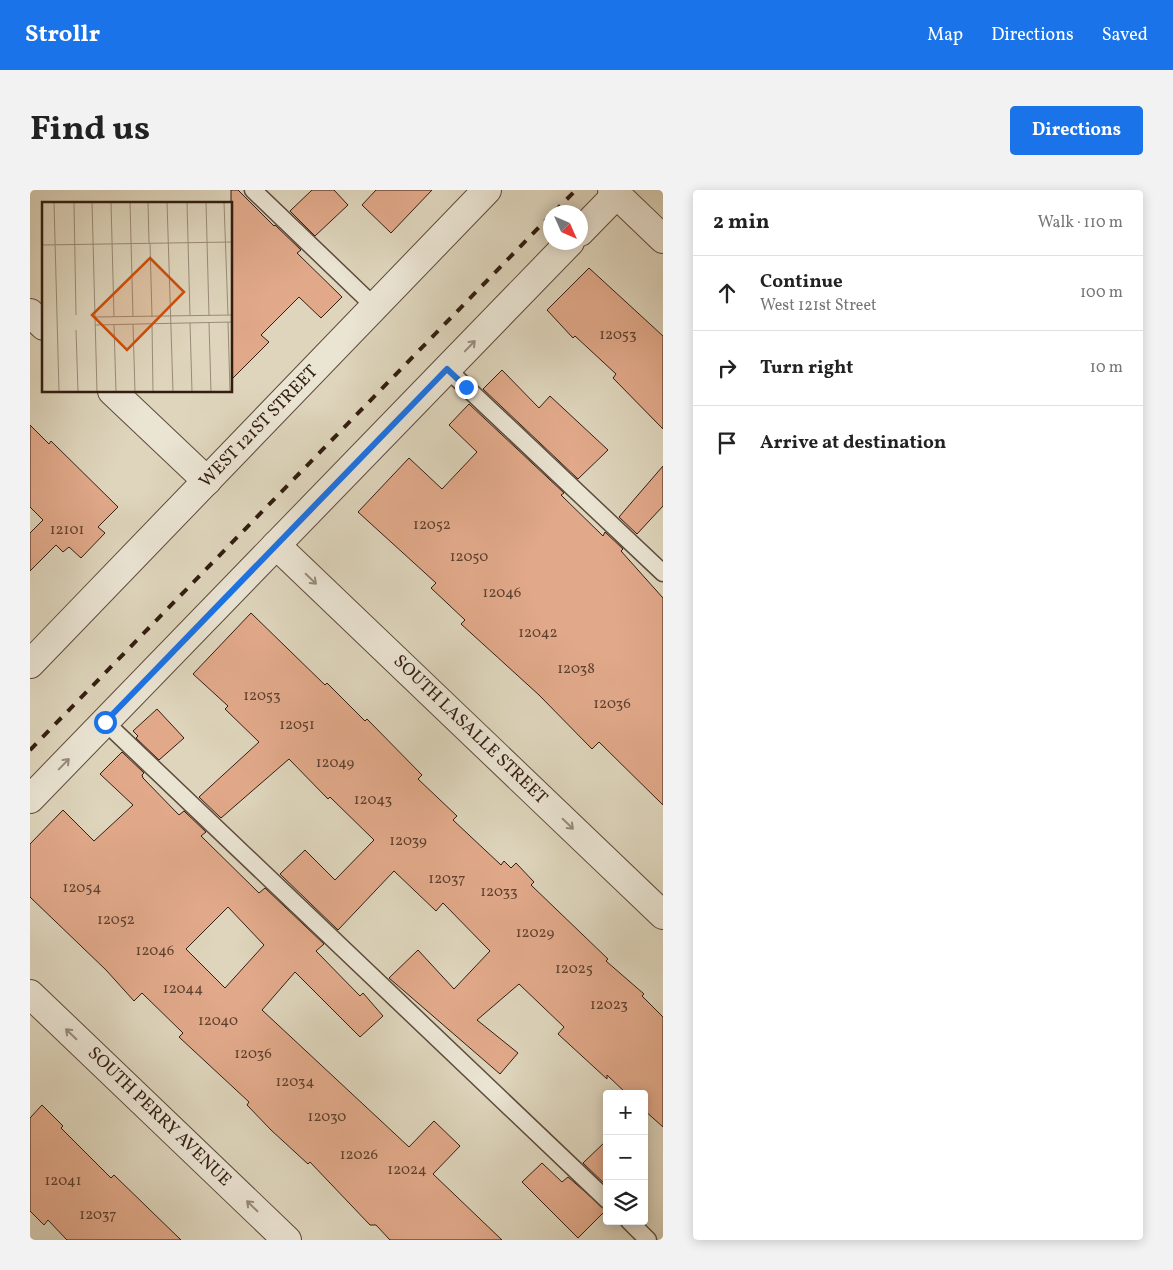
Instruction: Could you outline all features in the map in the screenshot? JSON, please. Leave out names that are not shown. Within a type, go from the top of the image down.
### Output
[{"type":"street","name":"WEST 121ST STREET","points":[[32,658],[207,481],[487,190]]},
{"type":"street","points":[[588,223],[614,192],[663,238]]},
{"type":"street","points":[[30,799],[562,250]]},
{"type":"street","points":[[30,313],[42,324]]},
{"type":"street","points":[[113,392],[207,481]]},
{"type":"street","name":"SOUTH LASALLE STREET","points":[[276,545],[663,915]]},
{"type":"street","name":"SOUTH PERRY AVENUE","points":[[30,994],[287,1240]]},
{"type":"lane","points":[[253,190],[375,307]]},
{"type":"lane","points":[[447,369],[663,573]]},
{"type":"lane","points":[[105,722],[603,1196]]},
{"type":"lane","points":[[633,1225],[648,1240]]},
{"type":"building","points":[[231,190],[238,190],[301,250],[297,253],[342,297],[321,318],[299,297],[261,335],[269,342],[232,379],[232,202]]},
{"type":"building","points":[[312,190],[334,190],[348,205],[315,236],[290,211]]},
{"type":"building","points":[[376,190],[432,190],[391,233],[362,205]]},
{"type":"building","points":[[589,268],[663,336],[663,429],[613,378],[616,374],[575,336],[573,338],[547,310]]},
{"type":"building","points":[[502,370],[539,408],[550,396],[608,450],[578,479],[483,389]]},
{"type":"building","points":[[469,404],[564,493],[561,495],[603,536],[605,532],[623,549],[621,551],[663,598],[663,805],[599,742],[592,749],[539,695],[461,624],[465,620],[431,588],[436,583],[358,512],[409,458],[442,489],[477,452],[449,425]]},
{"type":"building","points":[[30,425],[49,444],[51,441],[118,507],[98,527],[105,533],[81,558],[69,547],[63,552],[56,545],[30,571],[30,533],[43,520],[30,507]]},
{"type":"building","points":[[663,466],[663,506],[637,534],[619,517]]},
{"type":"building","points":[[251,613],[325,685],[327,683],[365,721],[367,719],[422,775],[418,779],[457,816],[453,820],[501,865],[504,861],[511,868],[516,863],[534,882],[531,885],[608,959],[606,961],[644,994],[642,996],[663,1017],[663,1127],[648,1114],[648,1090],[623,1090],[607,1075],[607,1079],[558,1034],[564,1027],[519,984],[477,1020],[518,1053],[500,1074],[389,978],[418,950],[454,989],[490,951],[443,903],[436,911],[394,871],[338,930],[280,874],[305,850],[335,880],[374,840],[330,797],[328,799],[289,759],[221,818],[199,797],[259,742],[225,709],[228,706],[193,674]]},
{"type":"building","points":[[157,709],[184,738],[159,760],[136,738],[138,736],[133,731]]},
{"type":"building","points":[[122,752],[144,773],[142,775],[143,778],[179,815],[184,811],[206,832],[201,836],[259,893],[265,888],[324,944],[316,951],[360,996],[363,993],[383,1016],[360,1037],[295,972],[262,1010],[409,1147],[434,1121],[460,1146],[433,1174],[502,1240],[390,1240],[376,1225],[370,1225],[310,1162],[308,1164],[271,1130],[247,1105],[249,1102],[179,1037],[183,1033],[142,993],[134,1001],[106,970],[30,897],[30,844],[63,810],[94,841],[133,805],[100,774]],"holes":[[[228,907],[264,945],[225,988],[186,949]]]},
{"type":"building","points":[[42,1105],[63,1126],[61,1128],[111,1178],[114,1175],[181,1240],[67,1240],[48,1220],[44,1225],[30,1211],[30,1118]]},
{"type":"building","points":[[603,1144],[603,1182],[583,1163]]},
{"type":"building","points":[[542,1163],[562,1182],[568,1177],[603,1207],[603,1213],[578,1238],[522,1182]]},
{"type":"railway","points":[[561,205],[576,190]]},
{"type":"railway","points":[[30,750],[543,223]]},
{"type":"route","points":[[105,722],[447,369],[466,387]]}]
